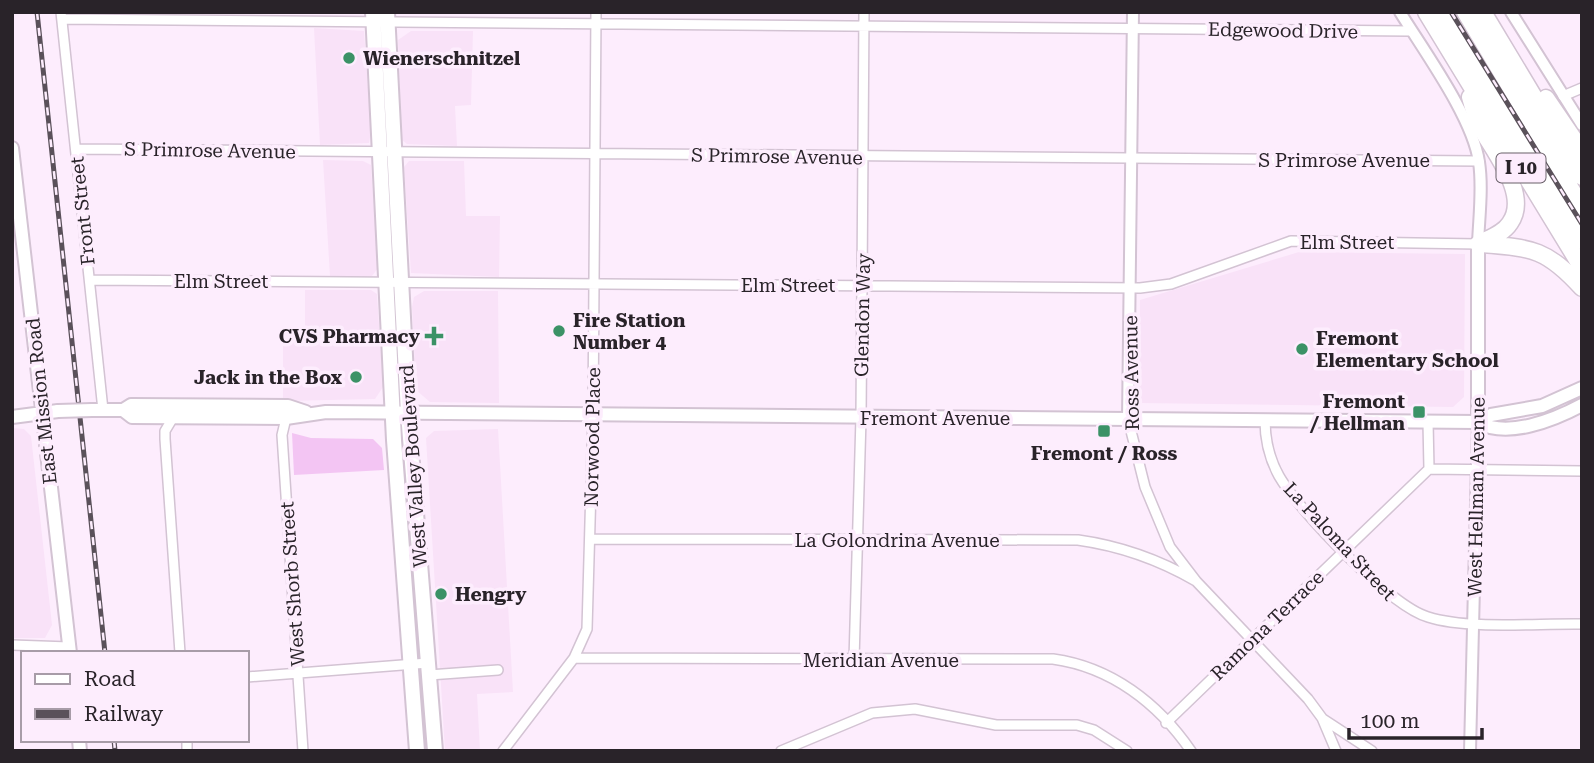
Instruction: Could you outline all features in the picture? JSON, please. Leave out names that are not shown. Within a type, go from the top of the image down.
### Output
[{"type":"highway","name":"I 10","points":[[1426,12],[1582,268]]},
{"type":"highway","points":[[1443,12],[1582,241]]},
{"type":"highway","points":[[1465,12],[1582,207]]},
{"type":"highway","points":[[1485,12],[1575,154],[1582,200]]},
{"type":"highway","points":[[1460,67],[1479,125],[1505,170],[1516,202],[1515,214],[1509,226],[1478,244]]},
{"type":"highway","name":"I 10","points":[[1575,154],[1582,177]]},
{"type":"highway","points":[[1478,244],[1528,247],[1563,268],[1582,288]]},
{"type":"main road","name":"West Valley Boulevard","points":[[380,17],[379,152],[393,413],[417,751]]},
{"type":"main road","name":"West Valley Boulevard","points":[[380,17],[396,153],[408,413],[435,751]]},
{"type":"main road","name":"East Mission Road","points":[[12,148],[69,650]]},
{"type":"main road","name":"West Hellman Avenue","points":[[1478,244],[1478,422]]},
{"type":"main road","name":"Fremont Avenue","points":[[306,412],[1478,422],[1491,415],[1542,406],[1582,388]]},
{"type":"main road","points":[[12,407],[58,411],[123,410],[131,405],[288,405],[306,412]]},
{"type":"main road","name":"Fremont Avenue","points":[[1478,422],[1491,430],[1511,428],[1546,420],[1582,405]]},
{"type":"main road","points":[[123,410],[132,417],[286,418],[306,412]]},
{"type":"main road","points":[[12,416],[42,411]]},
{"type":"street","name":"Norwood Place","points":[[503,751],[574,658],[587,629],[593,416],[596,12]]},
{"type":"street","name":"Glendon Way","points":[[854,660],[861,418],[864,12]]},
{"type":"street","name":"Ross Avenue","points":[[1133,12],[1128,419],[1138,467],[1170,547],[1196,581],[1322,718],[1336,751]]},
{"type":"street","points":[[1400,12],[1446,87],[1471,137],[1479,161],[1478,244]]},
{"type":"street","points":[[1512,12],[1582,125]]},
{"type":"street","name":"Edgewood Drive","points":[[62,16],[380,17],[596,24],[1411,31]]},
{"type":"street","name":"Front Street","points":[[62,16],[90,280],[98,410]]},
{"type":"street","points":[[1563,96],[1582,88]]},
{"type":"street","name":"S Primrose Avenue","points":[[76,149],[1479,161]]},
{"type":"street","name":"Elm Street","points":[[90,280],[1129,288],[1171,284],[1291,241],[1478,244]]},
{"type":"street","points":[[174,416],[165,431],[165,439],[180,651]]},
{"type":"street","name":"West Shorb Street","points":[[286,418],[282,435],[303,751]]},
{"type":"street","name":"La Paloma Street","points":[[1265,420],[1268,452],[1281,479],[1343,550],[1381,588],[1406,608],[1441,620],[1582,624]]},
{"type":"street","points":[[1428,422],[1429,469],[1582,471]]},
{"type":"street","name":"West Hellman Avenue","points":[[1470,751],[1478,422]]},
{"type":"street","name":"Ramona Terrace","points":[[1166,723],[1429,469]]},
{"type":"street","name":"La Golondrina Avenue","points":[[590,539],[1078,540],[1109,544],[1169,566],[1196,581]]},
{"type":"street","points":[[12,645],[69,650]]},
{"type":"street","name":"Meridian Avenue","points":[[574,658],[1053,659],[1080,663],[1129,686],[1191,751]]},
{"type":"street","points":[[248,677],[411,665],[429,669],[498,670]]},
{"type":"street","points":[[781,751],[855,719],[894,709],[915,709],[996,725],[1077,725],[1094,730],[1127,751]]},
{"type":"street","points":[[1322,718],[1372,751]]},
{"type":"shaded area","points":[[314,28],[364,31],[371,132],[369,143],[320,145]]},
{"type":"shaded area","points":[[411,31],[473,31],[471,105],[455,106],[457,146],[407,144],[401,139],[398,40]]},
{"type":"shaded area","points":[[323,160],[363,161],[371,165],[378,268],[372,276],[330,276]]},
{"type":"shaded area","points":[[409,161],[464,161],[466,216],[500,216],[499,277],[411,273],[404,167]]},
{"type":"shaded area","name":"Fremont Elementary School","points":[[1299,252],[1465,254],[1464,397],[1453,407],[1139,403],[1140,300]]},
{"type":"shaded area","points":[[305,290],[371,290],[377,294],[383,387],[375,399],[283,401],[283,341],[305,340]]},
{"type":"shaded area","points":[[424,291],[498,291],[499,403],[430,402],[416,390],[412,307],[414,297]]},
{"type":"shaded area","points":[[12,428],[24,429],[31,436],[52,625],[45,638],[12,638]]},
{"type":"shaded area","points":[[498,429],[513,692],[477,694],[480,751],[445,751],[426,438],[434,431]]},
{"type":"shaded area","points":[[292,433],[311,438],[373,439],[382,448],[384,470],[294,475]]},
{"type":"railway","points":[[37,12],[105,651]]},
{"type":"railway","points":[[1451,12],[1582,224]]},
{"type":"railway","points":[[114,742],[115,751]]},
{"type":"place","name":"Wienerschnitzel","points":[[349,58]]},
{"type":"place","name":"Fire Station Number 4","points":[[559,331]]},
{"type":"place","name":"CVS Pharmacy","points":[[434,336]]},
{"type":"place","name":"Fremont Elementary School","points":[[1302,349]]},
{"type":"place","name":"Jack in the Box","points":[[356,377]]},
{"type":"place","name":"Fremont / Hellman","points":[[1419,412]]},
{"type":"place","name":"Fremont / Ross","points":[[1104,431]]},
{"type":"place","name":"Hengry","points":[[441,594]]}]
